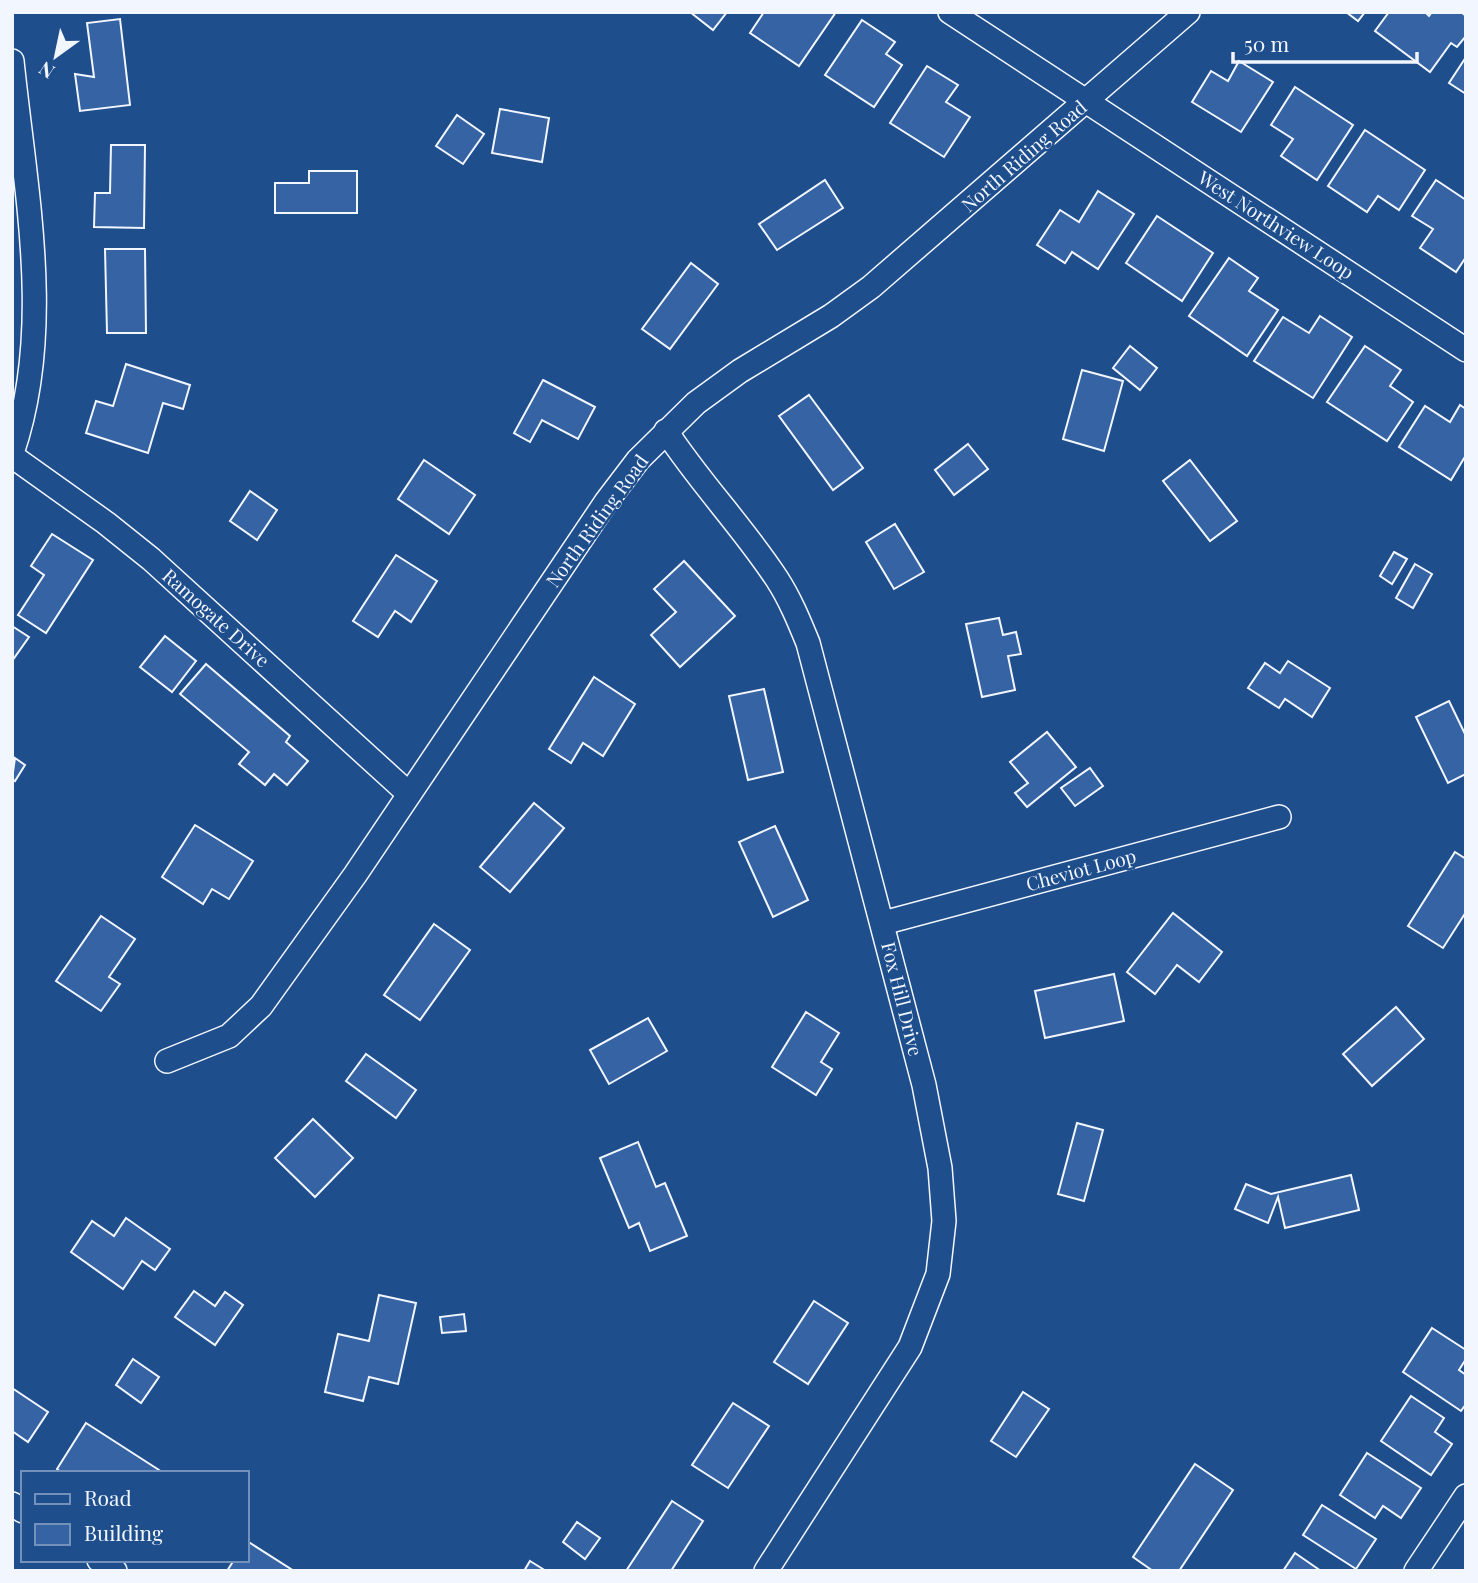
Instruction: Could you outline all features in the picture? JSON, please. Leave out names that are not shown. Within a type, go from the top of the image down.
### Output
[{"type":"street","name":"West Northview Loop","points":[[950,12],[1466,350]]},
{"type":"street","name":"North Riding Road","points":[[167,1061],[229,1036],[261,1006],[409,794],[606,502],[666,431],[696,403],[740,371],[831,316],[871,287],[1188,12]]},
{"type":"street","points":[[12,61],[34,288],[29,380],[12,454]]},
{"type":"street","name":"Fox Hill Drive","points":[[666,431],[690,467],[742,528],[789,599],[808,643],[824,693],[924,1086],[940,1168],[944,1221],[938,1274],[931,1299],[903,1359],[766,1571]]},
{"type":"street","name":"Ramogate Drive","points":[[12,454],[152,559],[409,794]]},
{"type":"street","name":"Cheviot Loop","points":[[883,923],[1279,817]]},
{"type":"street","points":[[1416,1571],[1466,1496]]},
{"type":"building","points":[[690,12],[727,12],[713,30]]},
{"type":"building","points":[[764,12],[836,12],[799,66],[750,33]]},
{"type":"building","points":[[1346,12],[1365,12],[1358,21]]},
{"type":"building","points":[[1389,12],[1425,12],[1429,16],[1432,12],[1461,12],[1466,16],[1466,36],[1457,47],[1451,43],[1430,72],[1375,31]]},
{"type":"building","points":[[120,19],[130,105],[80,111],[75,74],[94,77],[87,23]]},
{"type":"building","points":[[862,20],[895,42],[886,54],[902,65],[874,107],[825,75]]},
{"type":"building","points":[[1466,57],[1466,94],[1449,83]]},
{"type":"building","points":[[1239,61],[1273,82],[1241,132],[1192,102],[1211,71],[1228,81]]},
{"type":"building","points":[[927,66],[958,85],[946,102],[970,117],[944,157],[890,123]]},
{"type":"building","points":[[1295,87],[1353,125],[1317,180],[1281,156],[1293,139],[1271,125]]},
{"type":"building","points":[[500,109],[549,118],[542,162],[492,153]]},
{"type":"building","points":[[457,115],[484,134],[463,164],[436,146]]},
{"type":"building","points":[[1365,130],[1425,170],[1399,210],[1378,196],[1367,212],[1328,186]]},
{"type":"building","points":[[111,145],[145,145],[144,228],[94,227],[95,193],[110,193]]},
{"type":"building","points":[[309,171],[357,171],[357,213],[275,213],[275,183],[309,183]]},
{"type":"building","points":[[825,180],[843,208],[777,250],[759,224]]},
{"type":"building","points":[[1436,180],[1466,200],[1466,257],[1456,272],[1420,248],[1433,229],[1412,216]]},
{"type":"building","points":[[1098,191],[1134,214],[1098,269],[1072,252],[1065,263],[1037,245],[1060,210],[1079,222]]},
{"type":"building","points":[[1157,216],[1213,253],[1182,301],[1126,263]]},
{"type":"building","points":[[105,249],[145,249],[146,333],[107,333]]},
{"type":"building","points":[[1229,258],[1258,278],[1249,291],[1278,310],[1247,356],[1189,316]]},
{"type":"building","points":[[691,263],[718,284],[670,349],[642,329]]},
{"type":"building","points":[[1320,316],[1352,337],[1313,398],[1254,361],[1283,317],[1309,333]]},
{"type":"building","points":[[1130,346],[1157,368],[1140,390],[1113,368]]},
{"type":"building","points":[[1365,346],[1401,370],[1390,386],[1413,402],[1387,441],[1327,402]]},
{"type":"building","points":[[126,364],[190,385],[183,409],[163,403],[148,453],[86,433],[96,401],[113,406]]},
{"type":"building","points":[[1082,370],[1123,381],[1104,451],[1063,439]]},
{"type":"building","points":[[543,380],[595,407],[578,439],[542,420],[530,442],[514,433]]},
{"type":"building","points":[[809,395],[863,468],[833,490],[779,416]]},
{"type":"building","points":[[1460,405],[1466,409],[1466,455],[1451,480],[1399,447],[1425,406],[1450,422]]},
{"type":"building","points":[[968,444],[988,469],[954,495],[935,470]]},
{"type":"building","points":[[424,460],[475,495],[449,534],[398,499]]},
{"type":"building","points":[[1190,460],[1237,521],[1210,541],[1163,481]]},
{"type":"building","points":[[250,491],[277,510],[257,540],[230,521]]},
{"type":"building","points":[[895,524],[924,572],[894,589],[866,542]]},
{"type":"building","points":[[52,534],[93,560],[46,633],[18,615],[44,575],[31,566]]},
{"type":"building","points":[[1394,552],[1407,559],[1392,584],[1380,576]]},
{"type":"building","points":[[396,555],[437,581],[411,622],[395,611],[378,637],[353,621]]},
{"type":"building","points":[[684,561],[735,616],[680,667],[651,635],[676,612],[654,589]]},
{"type":"building","points":[[1415,564],[1432,574],[1413,608],[1396,598]]},
{"type":"building","points":[[999,618],[1003,635],[1016,632],[1021,654],[1008,656],[1015,690],[982,697],[966,624]]},
{"type":"building","points":[[12,626],[29,637],[12,661]]},
{"type":"building","points":[[165,636],[196,661],[172,692],[140,667]]},
{"type":"building","points":[[1288,661],[1330,688],[1312,717],[1285,699],[1279,708],[1248,688],[1265,663],[1280,673]]},
{"type":"building","points":[[206,664],[290,736],[286,742],[308,761],[287,785],[274,774],[265,785],[239,764],[249,752],[180,694]]},
{"type":"building","points":[[594,677],[635,704],[603,756],[583,743],[571,763],[549,749]]},
{"type":"building","points":[[764,689],[783,772],[748,780],[729,696]]},
{"type":"building","points":[[1449,701],[1466,736],[1466,774],[1448,783],[1416,717]]},
{"type":"building","points":[[1047,732],[1076,767],[1027,807],[1015,793],[1028,783],[1010,762]]},
{"type":"building","points":[[15,758],[25,765],[15,781],[12,779]]},
{"type":"building","points":[[1090,768],[1103,786],[1075,806],[1061,788]]},
{"type":"building","points":[[534,803],[564,828],[510,892],[480,867]]},
{"type":"building","points":[[195,825],[253,861],[229,899],[212,889],[203,904],[162,877]]},
{"type":"building","points":[[775,826],[808,900],[773,917],[739,842]]},
{"type":"building","points":[[1455,852],[1466,859],[1466,912],[1443,948],[1408,926]]},
{"type":"building","points":[[1173,913],[1222,952],[1199,982],[1177,965],[1155,994],[1127,972]]},
{"type":"building","points":[[101,916],[135,939],[109,977],[120,984],[101,1011],[56,981]]},
{"type":"building","points":[[434,924],[470,950],[420,1020],[384,995]]},
{"type":"building","points":[[1114,974],[1124,1021],[1045,1038],[1035,991]]},
{"type":"building","points":[[1396,1007],[1424,1039],[1372,1086],[1343,1054]]},
{"type":"building","points":[[806,1012],[839,1033],[821,1062],[832,1069],[816,1095],[772,1067]]},
{"type":"building","points":[[648,1018],[667,1051],[609,1084],[590,1050]]},
{"type":"building","points":[[366,1054],[416,1090],[396,1118],[346,1081]]},
{"type":"building","points":[[313,1119],[353,1158],[315,1197],[275,1158]]},
{"type":"building","points":[[1077,1123],[1103,1130],[1084,1201],[1058,1194]]},
{"type":"building","points":[[638,1142],[656,1187],[665,1183],[687,1236],[650,1251],[639,1223],[629,1228],[600,1158]]},
{"type":"building","points":[[1351,1175],[1359,1210],[1285,1228],[1278,1197],[1268,1223],[1235,1209],[1246,1184],[1271,1194]]},
{"type":"building","points":[[126,1218],[170,1249],[155,1270],[142,1261],[123,1289],[71,1252],[92,1221],[114,1236]]},
{"type":"building","points":[[194,1291],[215,1306],[225,1292],[243,1305],[215,1345],[175,1317]]},
{"type":"building","points":[[379,1295],[416,1303],[398,1384],[369,1377],[363,1401],[325,1392],[338,1334],[369,1341]]},
{"type":"building","points":[[814,1301],[848,1323],[808,1384],[774,1362]]},
{"type":"building","points":[[464,1314],[466,1331],[442,1333],[440,1317]]},
{"type":"building","points":[[1432,1328],[1466,1350],[1466,1359],[1459,1370],[1466,1375],[1466,1404],[1461,1411],[1403,1372]]},
{"type":"building","points":[[133,1359],[159,1377],[141,1403],[116,1385]]},
{"type":"building","points":[[12,1388],[48,1412],[28,1442],[12,1431]]},
{"type":"building","points":[[1023,1392],[1049,1409],[1016,1457],[991,1441]]},
{"type":"building","points":[[1411,1396],[1444,1418],[1435,1432],[1452,1444],[1431,1475],[1381,1441]]},
{"type":"building","points":[[733,1403],[769,1426],[728,1488],[692,1465]]},
{"type":"building","points":[[86,1423],[159,1470],[60,1471],[57,1469]]},
{"type":"building","points":[[1367,1453],[1421,1488],[1401,1518],[1383,1506],[1375,1518],[1340,1495]]},
{"type":"building","points":[[1195,1464],[1233,1490],[1179,1571],[1153,1571],[1133,1557]]},
{"type":"building","points":[[672,1501],[703,1521],[671,1571],[626,1571]]},
{"type":"building","points":[[1322,1505],[1376,1539],[1356,1569],[1303,1535]]},
{"type":"building","points":[[577,1522],[600,1538],[585,1559],[563,1542]]},
{"type":"building","points":[[248,1542],[294,1571],[227,1571],[233,1562],[248,1562]]},
{"type":"building","points":[[1295,1553],[1321,1571],[1283,1571]]},
{"type":"building","points":[[530,1561],[546,1571],[524,1571]]}]
